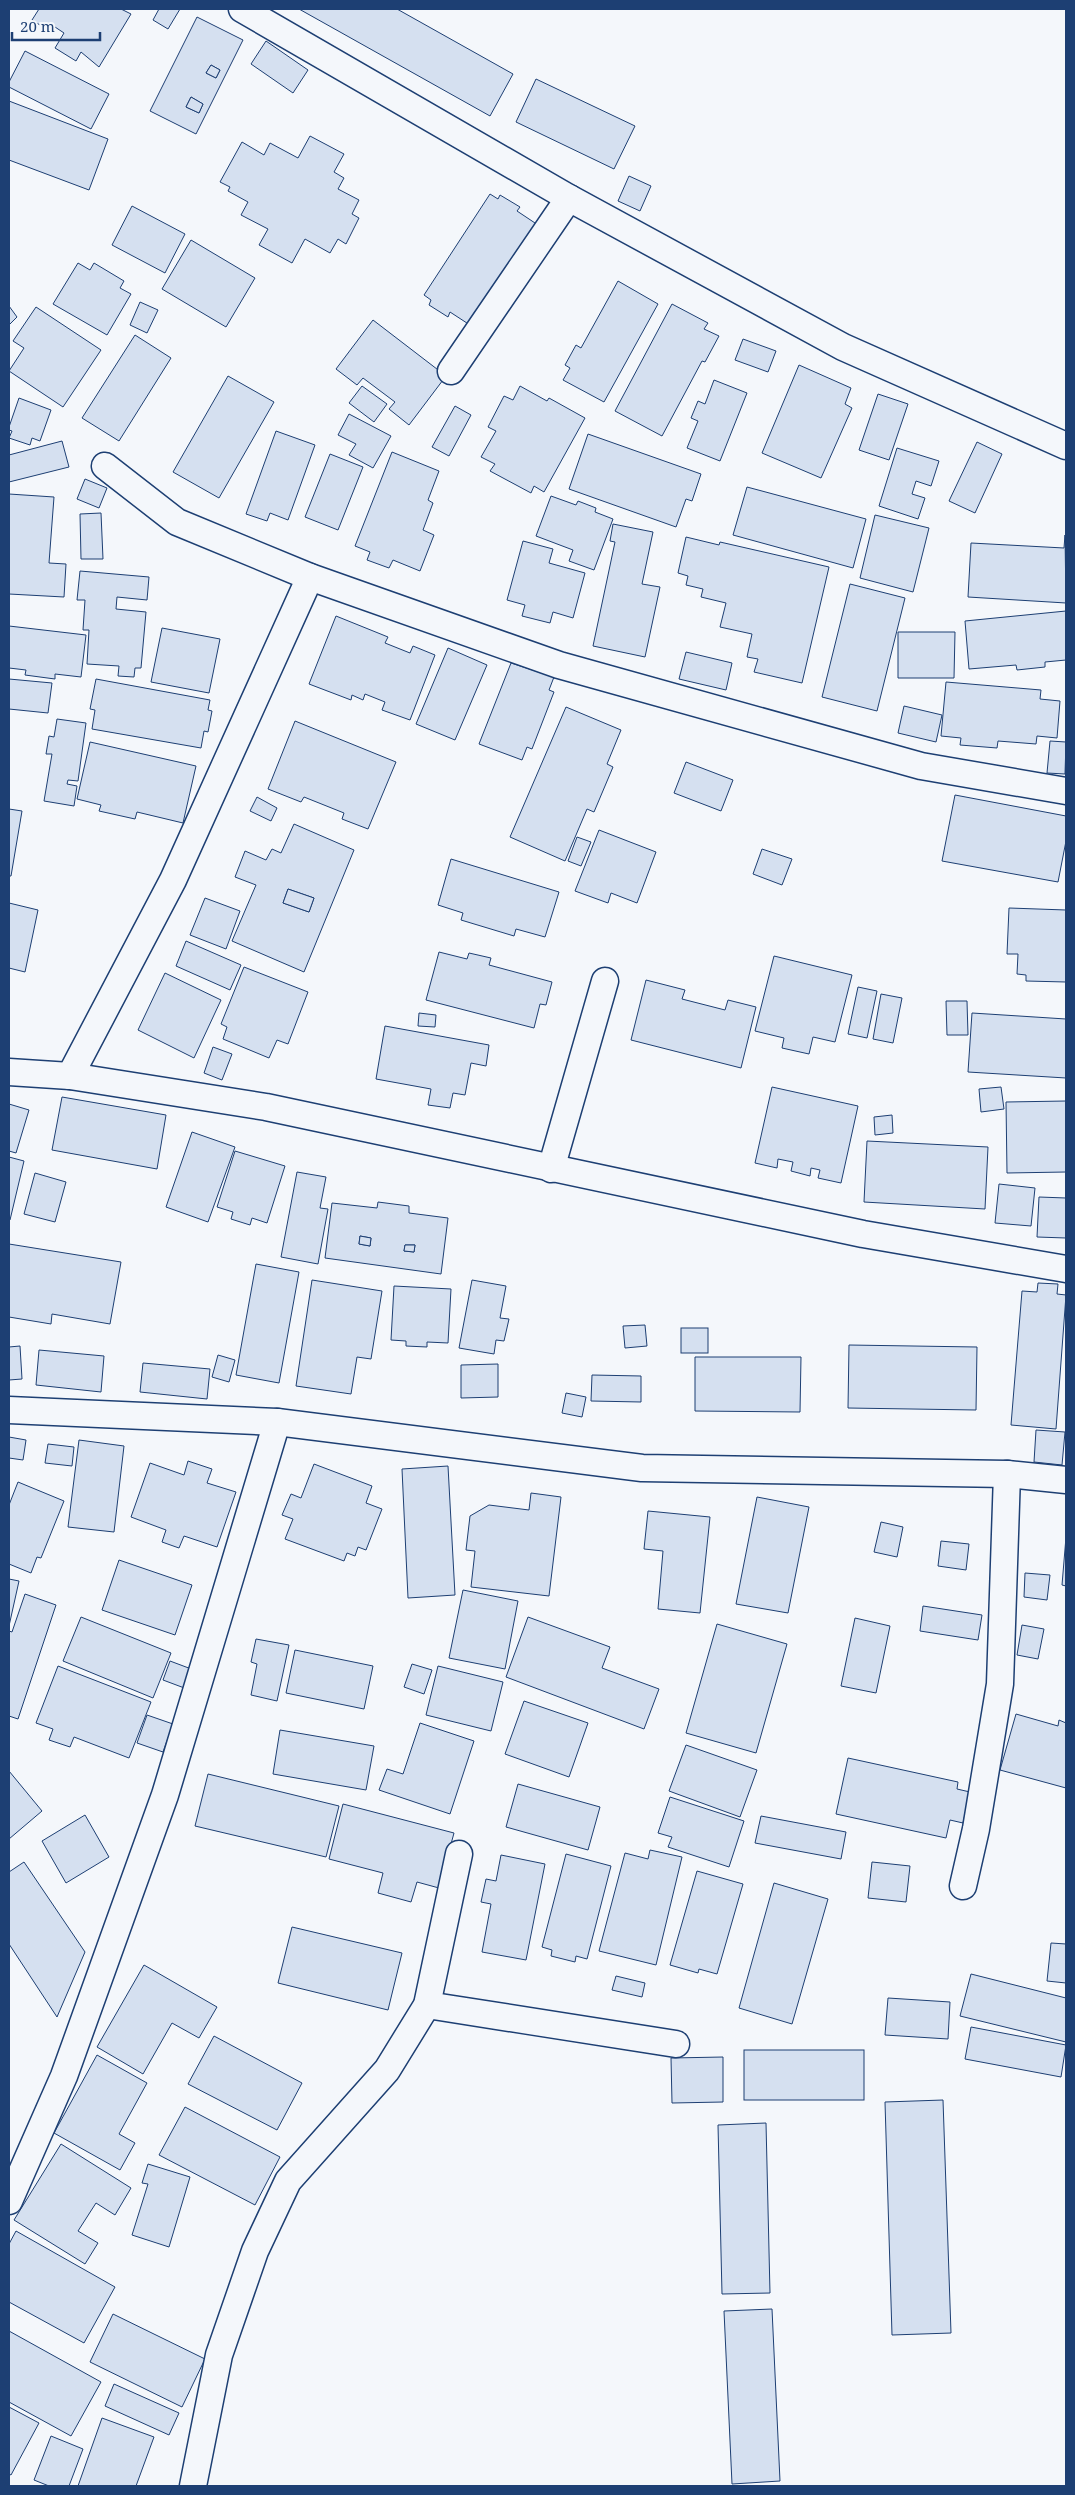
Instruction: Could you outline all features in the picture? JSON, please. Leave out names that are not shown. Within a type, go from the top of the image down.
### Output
[{"type":"street","points":[[242,9],[568,198],[843,347],[1066,446]]},
{"type":"street","points":[[451,371],[568,198]]},
{"type":"street","points":[[105,466],[177,522],[310,577],[568,668],[921,766],[1066,791]]},
{"type":"street","points":[[70,1076],[172,880],[310,577]]},
{"type":"street","points":[[551,1169],[605,981]]},
{"type":"street","points":[[9,1072],[70,1076],[266,1107],[863,1234],[1066,1268]]},
{"type":"street","points":[[9,1410],[276,1422],[642,1468],[1007,1474],[1066,1480]]},
{"type":"street","points":[[9,2201],[64,2076],[165,1796],[276,1422]]},
{"type":"street","points":[[963,1886],[976,1829],[1000,1684],[1007,1474]]},
{"type":"street","points":[[193,2486],[219,2355],[255,2251],[288,2181],[387,2070],[426,2005],[459,1854]]},
{"type":"street","points":[[426,2005],[676,2044]]},
{"type":"building","points":[[39,9],[121,9],[131,14],[99,67],[81,52],[76,61],[55,48],[64,33],[55,27],[51,32],[32,20]]},
{"type":"building","points":[[159,9],[180,9],[168,29],[153,20]]},
{"type":"building","points":[[299,9],[397,9],[513,74],[490,116]]},
{"type":"building","points":[[197,17],[243,40],[196,134],[150,111]],"holes":[[[211,65],[220,70],[216,78],[206,73]],[[191,97],[203,104],[199,113],[186,107]]]},
{"type":"building","points":[[266,41],[308,70],[293,93],[251,64]]},
{"type":"building","points":[[25,51],[109,94],[91,129],[9,87],[9,82]]},
{"type":"building","points":[[211,65],[220,70],[216,78],[206,73]]},
{"type":"building","points":[[536,79],[635,126],[614,169],[516,122]]},
{"type":"building","points":[[191,97],[203,104],[199,113],[186,107]]},
{"type":"building","points":[[9,101],[108,139],[89,190],[9,160]]},
{"type":"building","points":[[310,136],[344,154],[334,172],[344,178],[338,189],[359,200],[352,214],[359,218],[346,244],[338,239],[330,253],[305,239],[292,263],[259,245],[268,229],[241,215],[248,202],[228,191],[230,187],[220,182],[242,142],[264,155],[270,143],[298,158]]},
{"type":"building","points":[[629,176],[651,186],[640,211],[618,201]]},
{"type":"building","points":[[490,194],[498,199],[500,195],[520,207],[517,211],[538,225],[473,327],[450,312],[448,317],[429,305],[431,300],[424,295]]},
{"type":"building","points":[[132,206],[185,234],[165,273],[112,245]]},
{"type":"building","points":[[191,240],[255,278],[226,327],[162,289]]},
{"type":"building","points":[[78,263],[90,270],[94,263],[124,281],[120,288],[131,294],[107,335],[53,304]]},
{"type":"building","points":[[618,281],[658,304],[604,402],[563,380],[570,368],[565,365],[576,345],[581,348]]},
{"type":"building","points":[[140,302],[158,310],[147,333],[130,325]]},
{"type":"building","points":[[672,304],[708,323],[704,329],[719,336],[705,362],[702,361],[662,436],[615,411]]},
{"type":"building","points":[[9,306],[17,317],[9,325]]},
{"type":"building","points":[[36,307],[101,350],[63,407],[9,371],[24,348],[13,341]]},
{"type":"building","points":[[373,320],[446,376],[409,425],[389,409],[395,402],[363,378],[357,385],[336,369]]},
{"type":"building","points":[[135,335],[171,358],[119,441],[82,418]]},
{"type":"building","points":[[743,339],[776,351],[768,372],[735,360]]},
{"type":"building","points":[[799,365],[851,388],[845,404],[852,408],[821,478],[762,453]]},
{"type":"building","points":[[228,376],[274,402],[219,498],[173,472]]},
{"type":"building","points":[[714,380],[747,393],[720,461],[687,448],[698,421],[691,418],[698,401],[705,404]]},
{"type":"building","points":[[362,386],[387,404],[374,422],[349,403]]},
{"type":"building","points":[[520,386],[547,401],[549,398],[585,418],[544,492],[534,486],[531,493],[490,471],[495,464],[481,457],[496,431],[488,427],[504,396],[513,400]]},
{"type":"building","points":[[878,394],[908,404],[889,460],[859,450]]},
{"type":"building","points":[[19,398],[51,410],[40,441],[32,438],[30,445],[9,438],[12,431],[9,430],[9,427]]},
{"type":"building","points":[[455,406],[471,415],[449,456],[432,447]]},
{"type":"building","points":[[349,414],[391,436],[373,468],[349,455],[356,444],[338,435]]},
{"type":"building","points":[[276,431],[315,445],[288,520],[270,513],[267,521],[246,514]]},
{"type":"building","points":[[588,434],[701,474],[692,501],[686,499],[676,527],[569,489]]},
{"type":"building","points":[[62,441],[69,467],[9,482],[9,455]]},
{"type":"building","points":[[977,442],[1002,454],[975,513],[949,501]]},
{"type":"building","points":[[897,448],[939,461],[931,486],[916,481],[912,494],[925,498],[918,519],[879,506]]},
{"type":"building","points":[[392,452],[439,471],[428,500],[433,503],[423,530],[434,535],[420,571],[393,560],[389,568],[367,560],[370,552],[355,546]]},
{"type":"building","points":[[330,454],[363,467],[338,530],[305,517]]},
{"type":"building","points":[[85,479],[107,488],[99,508],[77,499]]},
{"type":"building","points":[[747,487],[866,519],[853,568],[733,535]]},
{"type":"building","points":[[9,494],[54,497],[49,563],[66,564],[64,597],[9,594]]},
{"type":"building","points":[[551,496],[576,505],[578,501],[596,508],[595,512],[613,519],[594,570],[569,561],[573,550],[536,536]]},
{"type":"building","points":[[101,513],[103,559],[81,559],[80,514]]},
{"type":"building","points":[[875,515],[929,528],[913,592],[860,578]]},
{"type":"building","points":[[613,524],[653,532],[642,584],[660,587],[645,657],[593,646],[615,542],[610,541]]},
{"type":"building","points":[[1065,535],[1066,603],[968,597],[971,543],[1064,548]]},
{"type":"building","points":[[686,537],[719,545],[720,542],[829,567],[802,683],[754,672],[758,659],[747,657],[752,634],[720,627],[726,603],[701,597],[703,589],[686,585],[688,576],[678,573]]},
{"type":"building","points":[[523,541],[553,549],[549,563],[585,573],[573,618],[553,612],[550,623],[522,616],[525,605],[507,600]]},
{"type":"building","points":[[80,571],[149,577],[147,600],[117,597],[116,609],[146,612],[141,668],[135,668],[134,677],[118,676],[119,666],[87,664],[89,630],[83,630],[85,600],[77,600]]},
{"type":"building","points":[[850,584],[905,598],[877,711],[822,697]]},
{"type":"building","points":[[1066,611],[1066,660],[1045,662],[1045,667],[1017,670],[1016,665],[969,669],[965,621]]},
{"type":"building","points":[[336,616],[388,637],[385,643],[410,653],[413,646],[435,655],[410,720],[382,710],[385,702],[365,694],[363,700],[352,695],[351,700],[309,684]]},
{"type":"building","points":[[9,626],[86,635],[81,677],[55,674],[55,679],[25,675],[26,670],[9,668]]},
{"type":"building","points":[[162,628],[220,639],[209,693],[151,682]]},
{"type":"building","points":[[898,632],[955,632],[954,678],[898,678]]},
{"type":"building","points":[[448,648],[487,665],[455,740],[416,724]]},
{"type":"building","points":[[686,652],[732,663],[726,690],[679,679]]},
{"type":"building","points":[[511,663],[554,677],[549,690],[554,692],[532,749],[527,747],[522,760],[479,744]]},
{"type":"building","points":[[9,679],[52,683],[48,713],[9,709]]},
{"type":"building","points":[[96,679],[210,700],[208,710],[212,711],[208,732],[204,731],[201,748],[92,729],[95,710],[90,709]]},
{"type":"building","points":[[946,682],[1041,690],[1040,699],[1060,701],[1057,738],[1037,736],[1036,744],[998,741],[997,748],[960,745],[961,738],[941,736]]},
{"type":"building","points":[[904,706],[942,715],[936,742],[898,733]]},
{"type":"building","points":[[566,707],[621,730],[607,764],[613,767],[594,812],[587,809],[565,861],[510,837]]},
{"type":"building","points":[[57,719],[86,723],[78,781],[68,780],[67,784],[77,786],[74,806],[44,801],[52,754],[46,754],[49,736],[54,737]]},
{"type":"building","points":[[295,721],[396,762],[368,829],[342,819],[344,813],[304,797],[301,802],[268,789]]},
{"type":"building","points":[[1050,741],[1066,742],[1065,774],[1047,773]]},
{"type":"building","points":[[90,742],[196,766],[183,823],[137,812],[135,819],[99,811],[101,805],[77,799]]},
{"type":"building","points":[[686,762],[733,780],[721,811],[674,793]]},
{"type":"building","points":[[955,795],[1066,816],[1066,841],[1058,882],[942,861]]},
{"type":"building","points":[[257,797],[277,808],[271,821],[250,811]]},
{"type":"building","points":[[9,809],[22,811],[11,876],[9,876]]},
{"type":"building","points":[[294,824],[354,850],[304,972],[232,941],[256,885],[235,877],[245,851],[266,860],[272,849],[281,853]],"holes":[[[288,889],[314,898],[309,912],[283,903]]]},
{"type":"building","points":[[599,830],[656,852],[637,903],[611,893],[608,903],[575,891]]},
{"type":"building","points":[[577,837],[591,842],[581,866],[568,861]]},
{"type":"building","points":[[762,849],[792,859],[782,885],[753,874]]},
{"type":"building","points":[[451,859],[559,892],[545,937],[516,929],[514,936],[461,920],[463,913],[438,905]]},
{"type":"building","points":[[288,889],[314,898],[309,912],[283,903]]},
{"type":"building","points":[[205,898],[240,911],[226,949],[190,935]]},
{"type":"building","points":[[9,903],[38,910],[25,972],[9,968]]},
{"type":"building","points":[[1009,908],[1066,910],[1066,982],[1026,981],[1026,975],[1017,974],[1018,954],[1007,954]]},
{"type":"building","points":[[186,941],[241,965],[230,990],[176,966]]},
{"type":"building","points":[[439,952],[467,959],[469,953],[491,958],[489,965],[552,982],[546,1005],[540,1004],[534,1028],[426,1000]]},
{"type":"building","points":[[774,956],[852,975],[835,1042],[813,1037],[809,1054],[782,1048],[784,1038],[755,1031]]},
{"type":"building","points":[[244,967],[308,992],[288,1044],[277,1040],[269,1058],[223,1039],[227,1027],[221,1024]]},
{"type":"building","points":[[165,973],[221,1000],[194,1058],[138,1030]]},
{"type":"building","points":[[646,980],[685,990],[682,999],[725,1010],[728,1000],[756,1007],[741,1068],[631,1040]]},
{"type":"building","points":[[858,987],[877,991],[867,1038],[848,1034]]},
{"type":"building","points":[[881,994],[902,998],[893,1043],[873,1039]]},
{"type":"building","points":[[946,1001],[967,1001],[968,1035],[947,1035]]},
{"type":"building","points":[[419,1013],[436,1015],[435,1027],[418,1026]]},
{"type":"building","points":[[972,1013],[1066,1019],[1066,1078],[968,1072]]},
{"type":"building","points":[[385,1026],[489,1045],[486,1066],[471,1063],[465,1095],[453,1093],[450,1108],[428,1105],[431,1089],[376,1079]]},
{"type":"building","points":[[213,1047],[232,1054],[222,1080],[204,1073]]},
{"type":"building","points":[[772,1087],[858,1106],[841,1183],[818,1178],[820,1170],[811,1168],[810,1176],[791,1171],[793,1162],[778,1159],[777,1168],[755,1163]]},
{"type":"building","points":[[1001,1087],[1004,1109],[981,1112],[979,1089]]},
{"type":"building","points":[[62,1097],[166,1115],[157,1169],[52,1150]]},
{"type":"building","points":[[1066,1101],[1066,1172],[1007,1173],[1006,1102]]},
{"type":"building","points":[[9,1104],[29,1110],[16,1153],[9,1151]]},
{"type":"building","points":[[892,1115],[893,1133],[875,1135],[874,1117]]},
{"type":"building","points":[[192,1132],[235,1147],[208,1222],[166,1207]]},
{"type":"building","points":[[867,1141],[988,1147],[985,1209],[864,1202]]},
{"type":"building","points":[[235,1151],[285,1166],[267,1223],[252,1218],[250,1225],[231,1219],[233,1212],[217,1207]]},
{"type":"building","points":[[9,1157],[24,1161],[10,1220],[9,1220]]},
{"type":"building","points":[[297,1172],[326,1177],[320,1208],[328,1209],[318,1264],[281,1257]]},
{"type":"building","points":[[35,1173],[66,1182],[55,1222],[24,1214]]},
{"type":"building","points":[[999,1184],[1035,1188],[1031,1226],[995,1223]]},
{"type":"building","points":[[1039,1197],[1066,1198],[1066,1238],[1037,1237]]},
{"type":"building","points":[[378,1202],[409,1206],[409,1213],[448,1218],[441,1274],[325,1258],[332,1203],[377,1208]],"holes":[[[360,1236],[371,1238],[370,1246],[359,1244]],[[405,1245],[415,1245],[414,1252],[404,1251]]]},
{"type":"building","points":[[360,1236],[371,1238],[370,1246],[359,1244]]},
{"type":"building","points":[[9,1244],[121,1262],[110,1324],[52,1314],[51,1324],[9,1317]]},
{"type":"building","points":[[405,1245],[415,1245],[414,1252],[404,1251]]},
{"type":"building","points":[[256,1264],[299,1272],[279,1383],[236,1375]]},
{"type":"building","points":[[312,1280],[382,1291],[371,1359],[357,1357],[351,1394],[296,1386]]},
{"type":"building","points":[[472,1280],[506,1286],[500,1318],[509,1319],[504,1341],[496,1340],[494,1354],[459,1348]]},
{"type":"building","points":[[1038,1283],[1058,1284],[1057,1294],[1066,1295],[1056,1429],[1011,1425],[1022,1291],[1037,1292]]},
{"type":"building","points":[[394,1286],[451,1289],[448,1343],[427,1342],[427,1347],[406,1346],[406,1341],[391,1340]]},
{"type":"building","points":[[645,1325],[647,1346],[625,1348],[623,1326]]},
{"type":"building","points":[[681,1328],[708,1328],[708,1353],[681,1353]]},
{"type":"building","points":[[849,1345],[977,1347],[976,1410],[848,1408]]},
{"type":"building","points":[[20,1346],[22,1379],[9,1380],[9,1347]]},
{"type":"building","points":[[39,1350],[104,1356],[101,1392],[36,1385]]},
{"type":"building","points":[[218,1355],[235,1360],[229,1382],[212,1377]]},
{"type":"building","points":[[695,1357],[801,1357],[800,1412],[695,1411]]},
{"type":"building","points":[[143,1363],[210,1369],[207,1399],[140,1392]]},
{"type":"building","points":[[498,1364],[498,1397],[461,1398],[461,1365]]},
{"type":"building","points":[[592,1375],[641,1376],[641,1402],[591,1401]]},
{"type":"building","points":[[566,1393],[586,1397],[582,1417],[562,1413]]},
{"type":"building","points":[[1036,1430],[1065,1432],[1062,1465],[1034,1462]]},
{"type":"building","points":[[9,1437],[26,1440],[23,1460],[9,1458]]},
{"type":"building","points":[[79,1440],[124,1446],[114,1532],[68,1527]]},
{"type":"building","points":[[48,1444],[74,1447],[72,1466],[45,1463]]},
{"type":"building","points":[[188,1461],[212,1469],[207,1483],[236,1492],[217,1547],[184,1536],[179,1548],[162,1542],[166,1530],[131,1517],[150,1463],[184,1475]]},
{"type":"building","points":[[314,1464],[372,1486],[366,1503],[382,1509],[366,1550],[358,1547],[355,1556],[347,1553],[344,1561],[285,1539],[293,1519],[282,1515],[291,1494],[301,1498]]},
{"type":"building","points":[[448,1466],[455,1595],[408,1598],[402,1469]]},
{"type":"building","points":[[18,1482],[64,1501],[41,1558],[37,1557],[31,1573],[9,1564],[9,1505]]},
{"type":"building","points":[[531,1493],[561,1497],[549,1596],[471,1587],[475,1551],[466,1550],[470,1516],[489,1505],[529,1510]]},
{"type":"building","points":[[757,1497],[809,1507],[788,1613],[736,1604]]},
{"type":"building","points":[[648,1511],[710,1517],[700,1613],[658,1609],[663,1551],[644,1549]]},
{"type":"building","points":[[881,1522],[903,1527],[897,1557],[874,1552]]},
{"type":"building","points":[[1066,1537],[1066,1586],[1062,1585]]},
{"type":"building","points":[[941,1541],[969,1544],[966,1570],[938,1566]]},
{"type":"building","points":[[119,1560],[192,1585],[175,1635],[102,1610]]},
{"type":"building","points":[[1025,1573],[1050,1575],[1047,1600],[1024,1597]]},
{"type":"building","points":[[9,1579],[19,1581],[9,1626]]},
{"type":"building","points":[[463,1590],[518,1601],[505,1669],[449,1658]]},
{"type":"building","points":[[25,1594],[56,1605],[18,1719],[9,1716],[9,1631],[12,1632]]},
{"type":"building","points":[[923,1606],[982,1615],[978,1640],[920,1631]]},
{"type":"building","points":[[81,1617],[171,1653],[153,1698],[63,1661]]},
{"type":"building","points":[[528,1617],[610,1647],[602,1668],[659,1689],[644,1729],[506,1677]]},
{"type":"building","points":[[855,1618],[890,1626],[876,1693],[841,1686]]},
{"type":"building","points":[[717,1624],[787,1644],[756,1753],[686,1733]]},
{"type":"building","points":[[1022,1625],[1044,1629],[1038,1659],[1017,1655]]},
{"type":"building","points":[[256,1639],[289,1645],[277,1701],[251,1695],[257,1664],[251,1662]]},
{"type":"building","points":[[295,1650],[373,1666],[364,1709],[286,1693]]},
{"type":"building","points":[[170,1661],[194,1670],[187,1689],[163,1680]]},
{"type":"building","points":[[412,1664],[432,1670],[424,1694],[404,1687]]},
{"type":"building","points":[[58,1666],[151,1702],[129,1758],[74,1737],[70,1747],[49,1740],[53,1729],[36,1723]]},
{"type":"building","points":[[438,1666],[503,1682],[491,1731],[426,1715]]},
{"type":"building","points":[[524,1701],[588,1723],[569,1777],[505,1754]]},
{"type":"building","points":[[1016,1714],[1058,1726],[1059,1720],[1066,1723],[1066,1788],[1000,1770]]},
{"type":"building","points":[[147,1715],[173,1724],[163,1752],[137,1743]]},
{"type":"building","points":[[420,1723],[474,1741],[450,1814],[379,1790],[387,1769],[403,1774]]},
{"type":"building","points":[[280,1730],[374,1746],[366,1790],[273,1774]]},
{"type":"building","points":[[686,1745],[757,1770],[740,1817],[669,1791]]},
{"type":"building","points":[[848,1758],[958,1782],[957,1789],[970,1792],[963,1823],[950,1820],[946,1838],[836,1814]]},
{"type":"building","points":[[9,1771],[42,1811],[9,1839]]},
{"type":"building","points":[[208,1774],[339,1806],[326,1857],[195,1826]]},
{"type":"building","points":[[518,1784],[600,1807],[588,1850],[506,1827]]},
{"type":"building","points":[[670,1797],[744,1821],[729,1867],[668,1847],[672,1837],[658,1833]]},
{"type":"building","points":[[343,1804],[454,1833],[439,1888],[417,1882],[411,1902],[378,1893],[383,1873],[329,1859]]},
{"type":"building","points":[[85,1815],[109,1857],[66,1883],[42,1841]]},
{"type":"building","points":[[761,1816],[846,1832],[841,1859],[755,1843]]},
{"type":"building","points":[[650,1850],[682,1857],[656,1965],[599,1951],[625,1853],[648,1859]]},
{"type":"building","points":[[566,1854],[611,1866],[587,1959],[576,1956],[575,1962],[551,1956],[552,1950],[542,1947]]},
{"type":"building","points":[[501,1855],[545,1864],[526,1960],[482,1952],[491,1904],[481,1902],[486,1879],[496,1881]]},
{"type":"building","points":[[24,1862],[85,1952],[57,2017],[9,1944],[9,1872]]},
{"type":"building","points":[[872,1862],[910,1866],[906,1902],[868,1898]]},
{"type":"building","points":[[697,1871],[743,1884],[717,1974],[699,1969],[698,1973],[670,1965]]},
{"type":"building","points":[[774,1883],[828,1899],[792,2024],[739,2008]]},
{"type":"building","points":[[292,1927],[402,1953],[388,2010],[278,1983]]},
{"type":"building","points":[[1051,1943],[1066,1944],[1066,1983],[1047,1981]]},
{"type":"building","points":[[144,1965],[217,2007],[199,2038],[172,2023],[143,2074],[97,2047]]},
{"type":"building","points":[[971,1974],[1066,1998],[1066,2042],[960,2016]]},
{"type":"building","points":[[616,1976],[645,1983],[642,1997],[612,1990]]},
{"type":"building","points":[[888,1998],[950,2002],[948,2039],[885,2035]]},
{"type":"building","points":[[971,2027],[1066,2045],[1061,2077],[965,2059]]},
{"type":"building","points":[[214,2036],[302,2083],[277,2130],[188,2084]]},
{"type":"building","points":[[744,2050],[864,2050],[864,2100],[744,2100]]},
{"type":"building","points":[[97,2055],[147,2083],[119,2134],[135,2143],[120,2170],[54,2133]]},
{"type":"building","points":[[723,2057],[723,2102],[672,2103],[671,2058]]},
{"type":"building","points":[[943,2100],[951,2333],[892,2335],[885,2102]]},
{"type":"building","points":[[185,2107],[280,2157],[255,2205],[159,2155]]},
{"type":"building","points":[[766,2123],[770,2293],[722,2294],[718,2125]]},
{"type":"building","points":[[61,2144],[131,2188],[115,2215],[96,2203],[78,2231],[98,2243],[85,2264],[14,2220]]},
{"type":"building","points":[[148,2164],[190,2177],[169,2247],[132,2235],[148,2184],[142,2183]]},
{"type":"building","points":[[16,2231],[115,2287],[84,2343],[9,2302],[9,2244]]},
{"type":"building","points":[[772,2309],[780,2481],[732,2484],[724,2311]]},
{"type":"building","points":[[113,2314],[205,2359],[182,2407],[90,2362]]},
{"type":"building","points":[[9,2331],[101,2382],[71,2436],[9,2402]]},
{"type":"building","points":[[114,2384],[179,2413],[169,2435],[105,2406]]},
{"type":"building","points":[[9,2407],[39,2423],[11,2475],[9,2474]]},
{"type":"building","points":[[102,2418],[154,2437],[136,2486],[78,2486]]},
{"type":"building","points":[[51,2436],[83,2449],[69,2486],[49,2486],[34,2480]]}]
